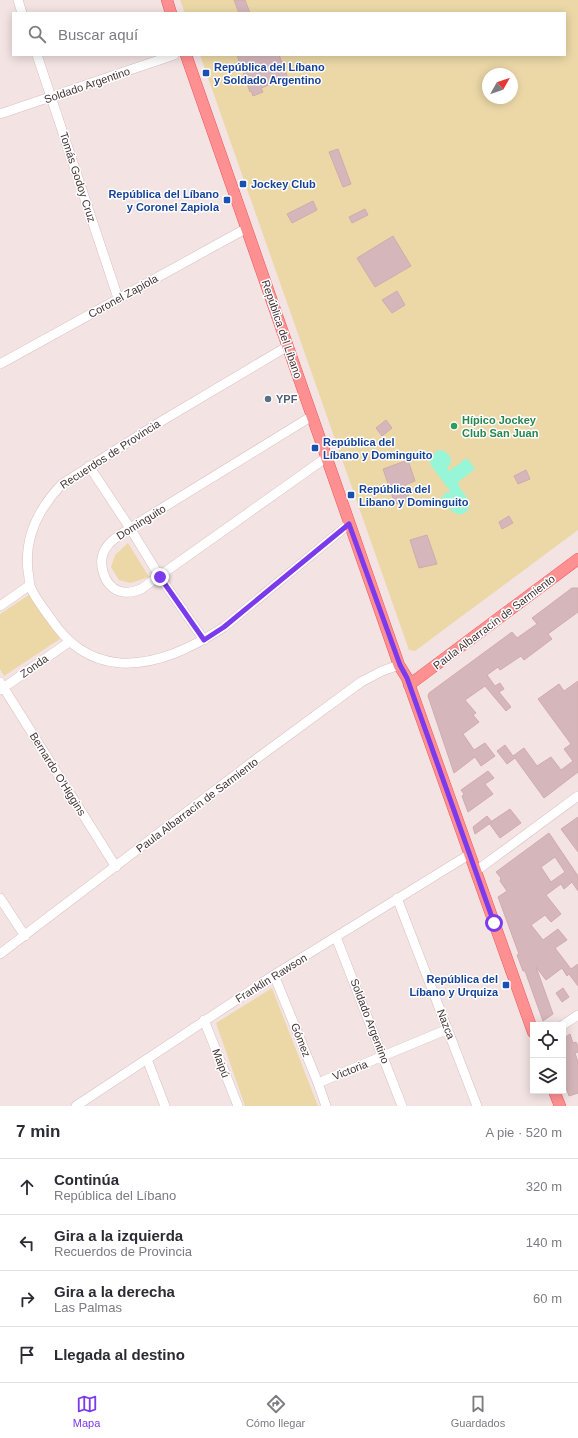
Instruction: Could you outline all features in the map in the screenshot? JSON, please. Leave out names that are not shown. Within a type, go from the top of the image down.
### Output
[{"type":"main road","points":[[167,0],[171,12]]},
{"type":"main road","name":"República del Líbano","points":[[186,56],[327,457],[349,524],[400,665],[409,685],[530,1024]]},
{"type":"main road","name":"Paula Albarracín de Sarmiento","points":[[409,685],[578,559]]},
{"type":"main road","points":[[555,1094],[560,1106]]},
{"type":"street","points":[[18,0],[22,12]]},
{"type":"street","name":"Tomás Godoy Cruz","points":[[37,56],[118,298]]},
{"type":"street","name":"Soldado Argentino","points":[[0,114],[171,56]]},
{"type":"street","name":"Coronel Zapiola","points":[[0,364],[247,228]]},
{"type":"street","name":"Recuerdos de Provincia","points":[[288,346],[160,422],[62,484],[50,496],[37,517],[29,536],[27,561],[30,585],[59,631],[69,642],[85,653],[102,659],[138,663],[166,657],[204,640],[224,627],[349,524]]},
{"type":"street","name":"Dominguito","points":[[312,416],[130,528],[110,542],[102,555],[104,576],[110,584],[119,591],[131,593],[141,589],[160,577],[327,457]]},
{"type":"street","points":[[89,466],[160,577],[204,640]]},
{"type":"street","points":[[0,606],[30,585]]},
{"type":"street","name":"Zonda","points":[[1,686],[69,642]]},
{"type":"street","name":"Paula Albarracín de Sarmiento","points":[[0,954],[361,682],[382,671],[400,665]]},
{"type":"street","name":"Bernardo O'Higgins","points":[[1,686],[116,866]]},
{"type":"street","points":[[476,871],[578,796]]},
{"type":"street","name":"Franklin Rawson","points":[[76,1106],[274,975],[470,854]]},
{"type":"street","points":[[0,898],[25,936]]},
{"type":"street","name":"Nazca","points":[[397,898],[477,1106]]},
{"type":"street","name":"Soldado Argentino","points":[[336,938],[402,1106]]},
{"type":"street","name":"Gómez","points":[[274,975],[326,1106]]},
{"type":"street","points":[[566,1023],[578,1015]]},
{"type":"street","name":"Maipú","points":[[204,1020],[238,1106]]},
{"type":"street","name":"Victoria","points":[[318,1083],[448,1029]]},
{"type":"street","points":[[148,1059],[165,1106]]},
{"type":"shaded area","name":"Hípico Jockey Club San Juan","points":[[180,0],[578,0],[578,530],[415,651],[409,650],[200,56],[566,56],[566,12],[185,12]]},
{"type":"shaded area","points":[[438,450],[444,451],[450,456],[451,463],[447,469],[449,471],[467,458],[475,469],[458,482],[470,503],[468,510],[465,513],[460,514],[453,512],[441,497],[447,492],[450,493],[450,491],[430,464],[431,456]]},
{"type":"shaded area","points":[[128,543],[149,577],[131,583],[119,580],[111,567],[115,555]]},
{"type":"shaded area","points":[[30,594],[60,639],[4,676],[0,669],[0,614]]},
{"type":"shaded area","points":[[272,988],[318,1106],[245,1106],[216,1023]]},
{"type":"building","points":[[234,0],[245,0],[250,12],[239,12]]},
{"type":"building","points":[[237,56],[279,56],[288,78],[261,88],[263,92],[253,96],[251,91],[250,92]]},
{"type":"building","points":[[338,149],[351,184],[343,187],[329,152]]},
{"type":"building","points":[[313,201],[317,210],[292,223],[287,214]]},
{"type":"building","points":[[365,209],[368,215],[352,223],[349,217]]},
{"type":"building","points":[[393,236],[411,266],[375,287],[357,258]]},
{"type":"building","points":[[397,291],[405,305],[392,313],[382,300]]},
{"type":"building","points":[[386,420],[392,428],[382,436],[376,428]]},
{"type":"building","points":[[408,460],[415,481],[405,485],[410,500],[395,504],[383,469]]},
{"type":"building","points":[[526,470],[530,479],[518,484],[514,476]]},
{"type":"building","points":[[509,516],[513,523],[502,529],[499,522]]},
{"type":"building","points":[[427,535],[437,564],[419,568],[410,540]]},
{"type":"building","points":[[572,588],[578,588],[578,612],[548,634],[552,639],[524,660],[521,656],[500,670],[498,667],[487,675],[495,686],[500,683],[504,689],[499,692],[511,707],[506,711],[485,686],[465,700],[476,713],[473,715],[479,722],[463,734],[474,750],[485,743],[495,756],[481,766],[475,757],[454,773],[428,696],[429,693],[512,632],[517,638],[537,624],[532,618]]},
{"type":"building","points":[[578,681],[578,772],[544,798],[515,758],[507,764],[497,751],[505,745],[513,756],[524,748],[537,766],[551,757],[561,770],[573,761],[564,749],[571,744],[538,699],[559,684],[564,691]]},
{"type":"building","points":[[488,771],[494,778],[485,784],[493,794],[468,812],[462,796],[464,794],[461,790]]},
{"type":"building","points":[[510,809],[521,823],[500,838],[489,823]]},
{"type":"building","points":[[487,816],[492,822],[475,834],[473,827]]},
{"type":"building","points":[[578,817],[578,852],[561,829]]},
{"type":"building","points":[[549,833],[578,876],[578,891],[572,882],[564,889],[561,884],[546,895],[561,914],[551,922],[545,915],[531,925],[543,940],[558,929],[567,940],[555,948],[571,969],[578,964],[578,986],[569,974],[567,976],[562,968],[546,980],[536,967],[553,1014],[543,1021],[525,971],[523,971],[517,955],[519,954],[498,897],[507,891],[500,881],[501,878],[496,872]],"holes":[[[555,857],[565,872],[551,882],[541,867]]]},
{"type":"building","points":[[563,988],[569,997],[562,1002],[556,993]]},
{"type":"building","points":[[570,1034],[573,1043],[576,1042],[578,1046],[578,1052],[575,1053],[578,1062],[578,1093],[569,1096],[566,1088],[566,1037]]},
{"type":"place","name":"República del Líbano y Soldado Argentino","points":[[206,73]]},
{"type":"place","name":"Jockey Club","points":[[243,184]]},
{"type":"place","name":"República del Líbano y Coronel Zapiola","points":[[227,200]]},
{"type":"place","name":"YPF","points":[[268,399]]},
{"type":"place","name":"Hípico Jockey Club San Juan","points":[[454,426]]},
{"type":"place","name":"República del Líbano y Dominguito","points":[[315,448]]},
{"type":"place","name":"República del Libano y Dominguito","points":[[351,495]]},
{"type":"place","name":"República del Líbano y Urquiza","points":[[506,985]]},
{"type":"route","points":[[160,577],[204,640],[224,627],[349,524],[400,665],[407,678],[494,923]]}]
